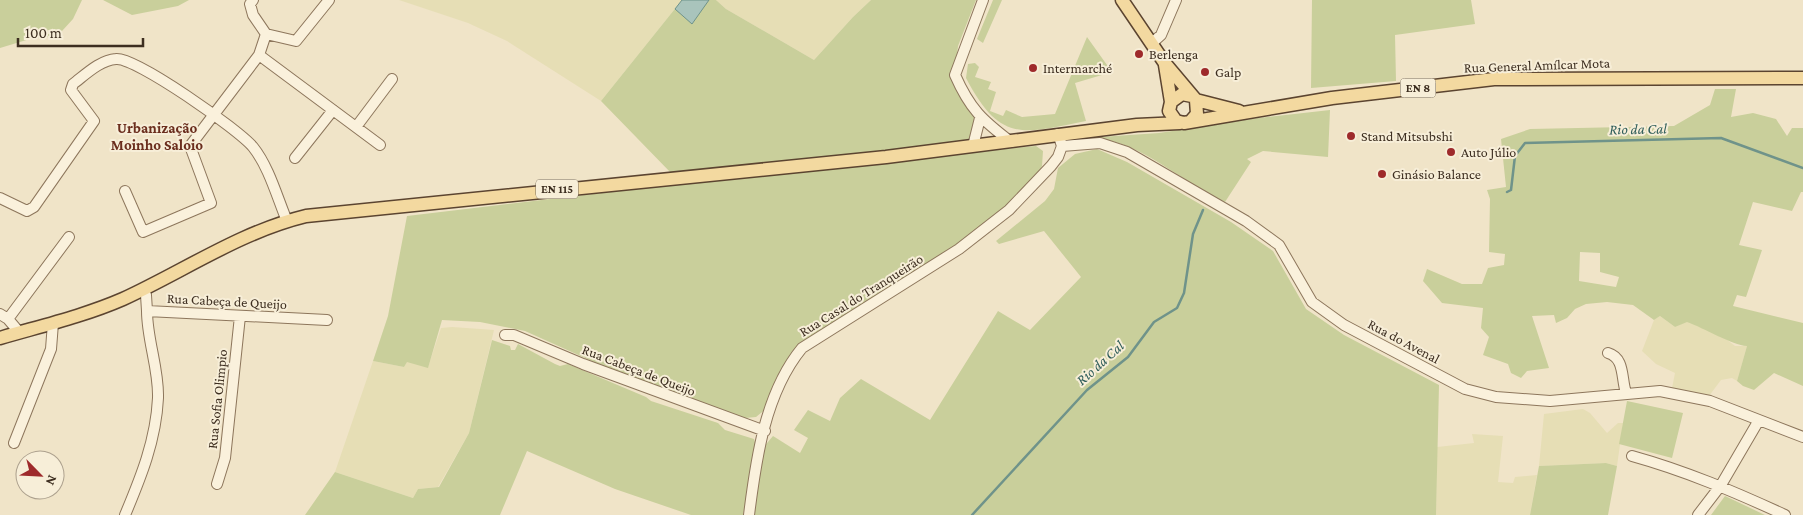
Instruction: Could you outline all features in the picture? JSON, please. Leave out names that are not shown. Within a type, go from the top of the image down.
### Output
[{"type":"main road","points":[[1122,0],[1164,62],[1194,98],[1197,114],[1186,122],[1170,115],[1164,62]]},
{"type":"main road","name":"Rua General Amílcar Mota","points":[[1186,122],[1243,112],[1494,79],[1803,78]]},
{"type":"main road","name":"EN 8","points":[[1170,105],[1182,94],[1194,98]]},
{"type":"main road","name":"Rua General Amílcar Mota","points":[[1194,98],[1243,112]]},
{"type":"main road","name":"EN 115","points":[[1137,125],[1170,105]]},
{"type":"main road","name":"EN 115","points":[[0,338],[104,307],[142,290],[226,246],[286,220],[343,210],[1011,142],[1060,140],[1137,125],[1186,122]]},
{"type":"street","points":[[253,0],[250,4],[253,15],[266,34],[296,41],[328,0]]},
{"type":"street","points":[[983,0],[955,74],[964,96],[980,118],[1011,142]]},
{"type":"street","points":[[1152,43],[1160,35],[1176,0]]},
{"type":"street","points":[[125,191],[143,232],[211,203],[190,146],[259,55],[266,34]]},
{"type":"street","points":[[259,55],[380,145]]},
{"type":"street","points":[[0,198],[21,210],[27,211],[34,207],[94,120],[71,90],[73,84],[109,60],[118,58],[137,65],[164,80],[252,146],[257,152],[286,220]]},
{"type":"street","points":[[356,128],[392,79]]},
{"type":"street","points":[[295,158],[333,110]]},
{"type":"street","points":[[973,146],[980,118]]},
{"type":"street","name":"Rua do Avenal","points":[[1060,140],[1100,143],[1127,152],[1246,221],[1279,246],[1312,302],[1344,325],[1465,389],[1496,397],[1550,401],[1660,391],[1710,401],[1803,437]]},
{"type":"street","name":"Rua Casal do Tranqueirão","points":[[749,515],[755,467],[774,400],[793,359],[802,348],[959,249],[1009,210],[1058,158],[1060,140]]},
{"type":"street","points":[[19,332],[4,316],[69,237]]},
{"type":"street","name":"Rua Cabeça de Queijo","points":[[142,290],[146,295],[148,311],[327,320]]},
{"type":"street","points":[[125,515],[144,470],[153,434],[158,397],[148,311]]},
{"type":"street","name":"Rua Sofia Olimpio","points":[[217,484],[224,458],[240,316]]},
{"type":"street","points":[[14,442],[51,349],[53,323]]},
{"type":"street","name":"Rua Cabeça de Queijo","points":[[504,335],[514,335],[582,364],[765,431]]},
{"type":"street","points":[[1608,353],[1618,358],[1621,364],[1620,371],[1626,393]]},
{"type":"street","points":[[1698,515],[1721,485],[1759,420]]},
{"type":"street","points":[[1632,456],[1674,467],[1721,485],[1785,515]]},
{"type":"shaded area","points":[[399,0],[682,0],[601,101],[507,41],[468,23]]},
{"type":"shaded area","points":[[716,0],[871,0],[814,60],[726,9]]},
{"type":"shaded area","points":[[1660,316],[1675,327],[1687,321],[1722,336],[1735,346],[1747,346],[1737,381],[1732,378],[1721,380],[1709,396],[1672,388],[1675,373],[1656,364],[1642,351],[1654,320]]},
{"type":"shaded area","points":[[441,328],[494,330],[469,433],[438,487],[418,489],[413,498],[335,472],[373,361],[404,367],[407,361],[428,367]]},
{"type":"shaded area","points":[[1583,409],[1590,413],[1607,433],[1618,423],[1623,423],[1617,466],[1606,463],[1539,466],[1544,414]]},
{"type":"shaded area","points":[[1472,434],[1503,436],[1498,482],[1513,483],[1515,477],[1537,475],[1530,515],[1436,515],[1437,447],[1474,443]]},
{"type":"green space","points":[[0,0],[82,0],[73,19],[62,31],[49,37],[33,38],[0,48]]},
{"type":"green space","points":[[103,0],[189,0],[178,6],[132,15]]},
{"type":"green space","points":[[682,0],[716,0],[726,9],[814,60],[871,0],[976,0],[958,46],[955,74],[980,118],[972,143],[672,174],[601,101]]},
{"type":"green space","points":[[993,0],[1002,0],[983,43],[977,39]]},
{"type":"green space","points":[[1312,0],[1471,0],[1475,24],[1395,35],[1396,81],[1311,88]]},
{"type":"green space","points":[[1087,37],[1112,72],[1075,83],[1086,121],[1045,129],[1015,129],[1002,124],[990,114],[978,99],[966,78],[968,64],[975,63],[979,67],[975,77],[991,82],[988,89],[996,92],[990,111],[1003,116],[1006,110],[1022,117],[1055,114]]},
{"type":"green space","points":[[1715,89],[1736,89],[1731,117],[1753,113],[1776,119],[1787,136],[1792,128],[1803,128],[1803,192],[1801,192],[1792,211],[1753,202],[1739,245],[1762,250],[1746,297],[1737,295],[1733,306],[1803,323],[1803,386],[1774,373],[1754,390],[1743,386],[1737,381],[1747,346],[1734,343],[1687,322],[1675,327],[1660,316],[1654,320],[1633,305],[1607,302],[1586,304],[1575,309],[1567,318],[1556,323],[1554,315],[1532,316],[1549,368],[1527,371],[1521,378],[1511,373],[1508,364],[1483,355],[1489,337],[1481,328],[1483,308],[1442,303],[1423,281],[1427,269],[1462,284],[1482,284],[1488,268],[1504,265],[1505,254],[1489,252],[1490,199],[1487,190],[1506,187],[1501,139],[1530,129],[1674,126],[1710,105]],"holes":[[[1580,252],[1600,253],[1600,272],[1619,277],[1616,287],[1579,281]]]},
{"type":"green space","points":[[1330,110],[1328,157],[1263,151],[1247,159],[1251,162],[1225,202],[1130,147],[1099,139],[1072,142],[1071,139],[1159,133],[1258,118]]},
{"type":"green space","points":[[1036,146],[1043,151],[1042,166],[1036,178],[1009,206],[960,244],[802,344],[767,408],[756,417],[745,418],[614,371],[525,331],[480,322],[442,320],[428,368],[407,362],[404,367],[373,361],[388,316],[407,216],[873,161]]},
{"type":"green space","points":[[1097,149],[1127,162],[1231,222],[1273,251],[1306,309],[1344,335],[1439,385],[1436,515],[750,515],[762,449],[773,436],[800,453],[808,438],[794,430],[808,410],[830,421],[840,398],[861,379],[930,420],[998,311],[1030,330],[1081,277],[1044,231],[999,244],[996,241],[1045,201],[1054,189],[1058,168],[1075,154]]},
{"type":"green space","points":[[492,340],[510,346],[511,350],[515,350],[518,344],[555,364],[560,366],[568,364],[646,397],[651,401],[718,423],[725,430],[754,439],[756,446],[743,515],[691,515],[615,489],[527,451],[500,515],[305,515],[335,472],[413,498],[418,489],[439,487],[469,433]]},
{"type":"green space","points":[[1627,401],[1683,413],[1672,458],[1619,444]]},
{"type":"green space","points":[[1606,463],[1617,466],[1608,515],[1530,515],[1539,466]]},
{"type":"green space","points":[[1725,496],[1765,515],[1711,515]]},
{"type":"water","points":[[682,0],[709,0],[692,24],[675,9]]},
{"type":"waterway","name":"Rio da Cal","points":[[1507,192],[1511,190],[1515,156],[1525,143],[1721,138],[1803,168]]},
{"type":"waterway","name":"Rio da Cal","points":[[972,515],[1087,390],[1128,357],[1154,322],[1177,308],[1184,293],[1193,234],[1203,210]]},
{"type":"place","name":"Berlenga","points":[[1139,54]]},
{"type":"place","name":"Intermarché","points":[[1033,68]]},
{"type":"place","name":"Galp","points":[[1205,72]]},
{"type":"place","name":"Stand Mitsubshi","points":[[1351,136]]},
{"type":"place","name":"Auto Júlio","points":[[1451,152]]},
{"type":"place","name":"Ginásio Balance","points":[[1382,174]]},
{"type":"district","name":"Urbanização Moinho Saloio","points":[[157,136]]}]
